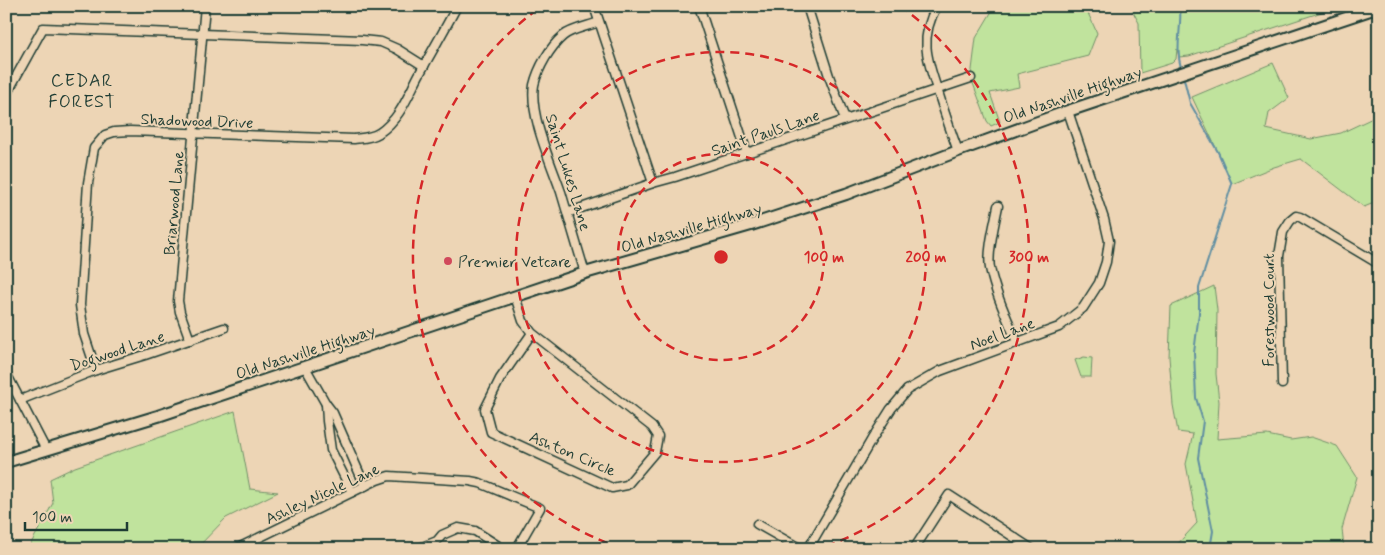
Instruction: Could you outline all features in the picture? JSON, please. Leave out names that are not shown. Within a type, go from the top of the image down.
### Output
[{"type":"main road","name":"Old Nashville Highway","points":[[6,462],[158,416],[585,273],[838,197],[1068,111],[1379,6]]},
{"type":"street","name":"Briarwood Lane","points":[[190,340],[178,302],[205,6]]},
{"type":"street","name":"Shadowood Drive","points":[[96,370],[84,334],[80,305],[88,182],[94,148],[105,135],[114,132],[130,131],[369,138],[379,133],[397,116],[407,101],[457,6]]},
{"type":"street","points":[[594,6],[654,183]]},
{"type":"street","points":[[699,6],[746,153]]},
{"type":"street","points":[[807,6],[845,119]]},
{"type":"street","points":[[937,6],[930,17],[926,36],[927,60],[958,151]]},
{"type":"street","name":"Saint Lukes Lane","points":[[585,273],[538,124],[534,100],[534,84],[542,64],[553,45],[565,34],[599,22]]},
{"type":"street","points":[[6,95],[43,28],[381,42],[397,49],[424,66]]},
{"type":"street","name":"Saint Pauls Lane","points":[[567,213],[971,78]]},
{"type":"street","name":"Noel Lane","points":[[808,549],[872,439],[891,409],[907,390],[940,371],[1059,327],[1083,308],[1100,283],[1109,241],[1104,219],[1068,111]]},
{"type":"street","points":[[998,206],[990,266],[997,292],[1017,342]]},
{"type":"street","name":"Forestwood Court","points":[[1282,384],[1279,256],[1283,232],[1290,221],[1296,216],[1300,217],[1379,264]]},
{"type":"street","name":"Ashton Circle","points":[[515,296],[523,321],[532,333],[652,427],[658,436],[656,452],[627,485],[612,488],[491,432],[485,409],[500,379],[532,333]]},
{"type":"street","name":"Dogwood Lane","points":[[20,400],[96,370],[224,328]]},
{"type":"street","points":[[305,367],[333,413],[365,486]]},
{"type":"street","points":[[6,373],[46,450]]},
{"type":"street","points":[[326,404],[331,450],[352,492]]},
{"type":"street","points":[[333,454],[348,446]]},
{"type":"street","name":"Ashley Nicole Lane","points":[[236,549],[377,480],[389,476],[480,483],[540,508],[517,548]]},
{"type":"street","points":[[914,549],[948,496],[1032,549]]},
{"type":"street","points":[[757,524],[801,549]]},
{"type":"street","points":[[417,549],[438,541],[442,535],[458,528],[475,531],[503,549]]},
{"type":"green space","points":[[995,6],[1095,6],[1088,13],[1097,33],[1088,56],[1017,74],[1019,87],[990,93],[1000,122],[991,126],[987,121],[971,78],[976,38]]},
{"type":"green space","points":[[1130,6],[1340,6],[1189,56],[1179,57],[1177,49],[1176,59],[1172,63],[1140,73],[1139,23]]},
{"type":"green space","points":[[1273,63],[1289,98],[1269,113],[1266,129],[1311,139],[1341,133],[1379,115],[1379,201],[1364,207],[1301,159],[1274,167],[1232,184],[1192,97]]},
{"type":"green space","points":[[1214,286],[1217,310],[1216,374],[1219,402],[1217,439],[1267,435],[1291,440],[1311,437],[1337,446],[1357,477],[1342,529],[1344,549],[1173,549],[1197,523],[1186,464],[1193,434],[1178,432],[1173,405],[1169,357],[1171,306]]},
{"type":"green space","points":[[1084,357],[1092,358],[1091,377],[1081,377],[1075,360]]},
{"type":"green space","points":[[235,411],[250,489],[278,492],[226,518],[196,549],[28,549],[53,503],[50,479],[75,467]]},
{"type":"waterway","points":[[1180,6],[1179,60],[1181,68]]},
{"type":"waterway","points":[[1183,75],[1190,103],[1218,152],[1232,184],[1199,288],[1199,313],[1194,353],[1196,398],[1203,421],[1198,458],[1213,531],[1210,549]]},
{"type":"place","name":"Premier Vetcare","points":[[448,261]]},
{"type":"district","name":"CEDAR FOREST","points":[[82,90]]}]
